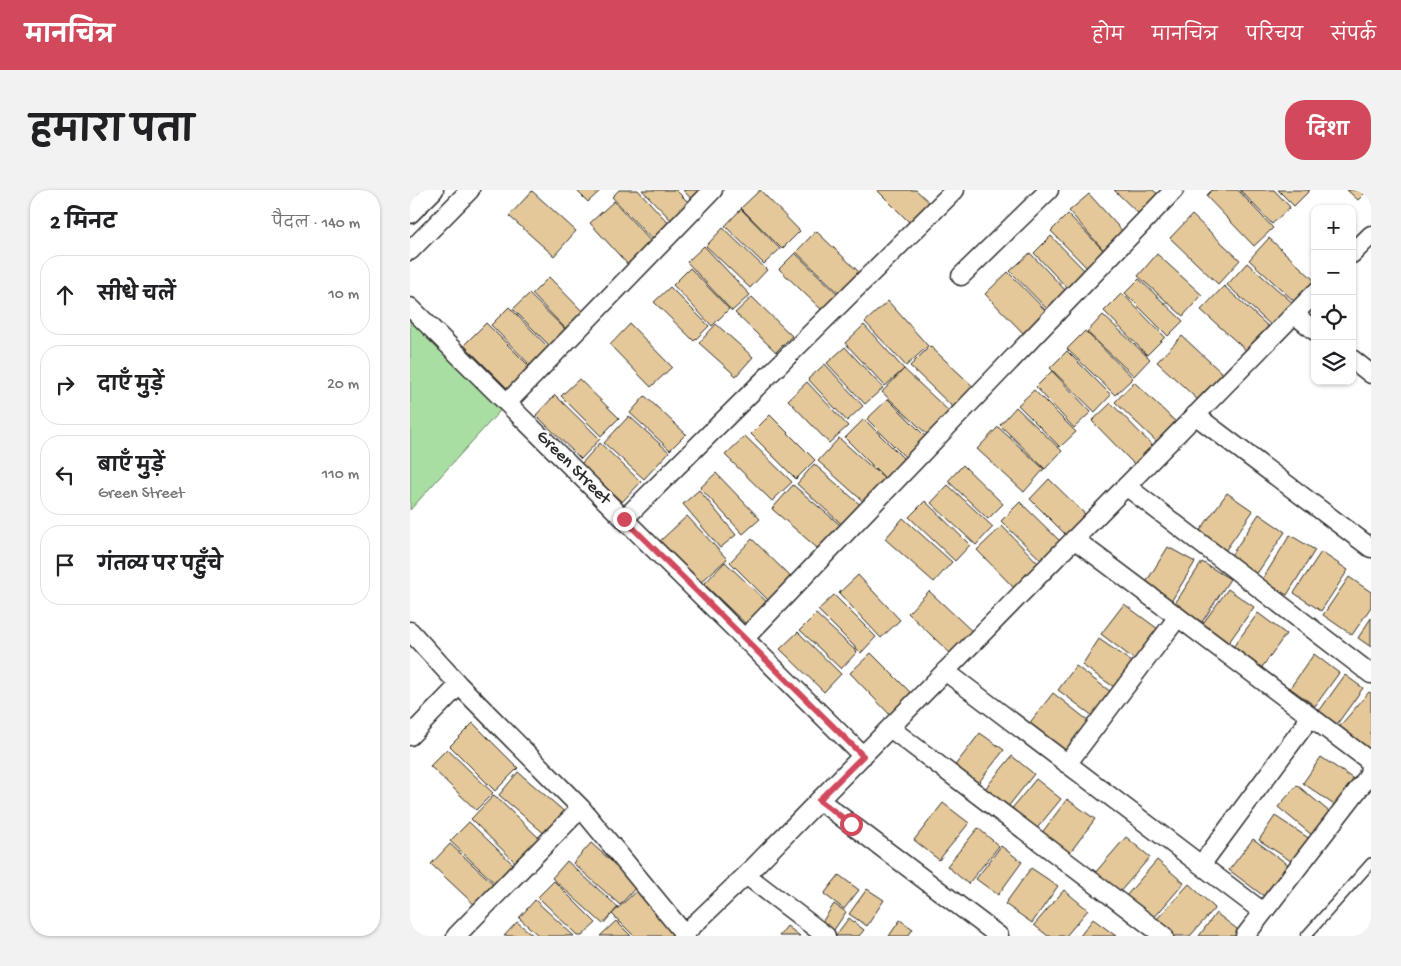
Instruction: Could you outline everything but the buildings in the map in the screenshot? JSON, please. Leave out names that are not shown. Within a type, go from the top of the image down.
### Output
[{"type":"street","points":[[410,214],[434,190]]},
{"type":"street","points":[[410,251],[470,190]]},
{"type":"street","points":[[507,403],[713,190]]},
{"type":"street","points":[[624,519],[955,190]]},
{"type":"street","points":[[961,276],[1049,190]]},
{"type":"street","points":[[744,639],[1174,190]]},
{"type":"street","points":[[1356,250],[1371,235]]},
{"type":"street","points":[[410,631],[459,685],[580,808],[684,935],[863,756],[1313,295]]},
{"type":"street","name":"Green Street","points":[[410,307],[863,756]]},
{"type":"street","points":[[1294,314],[1311,327]]},
{"type":"street","points":[[1356,362],[1371,374]]},
{"type":"street","points":[[1195,415],[1371,548]]},
{"type":"street","points":[[1126,486],[1371,674]]},
{"type":"street","points":[[1074,539],[1367,759],[1370,770],[1245,936]]},
{"type":"street","points":[[1068,764],[1178,617]]},
{"type":"street","points":[[945,671],[1263,912]]},
{"type":"street","points":[[410,736],[459,685]]},
{"type":"street","points":[[1201,865],[1310,718]]},
{"type":"street","points":[[890,728],[1164,936]]},
{"type":"street","points":[[819,800],[999,936]]},
{"type":"street","points":[[456,936],[580,808]]},
{"type":"street","points":[[746,875],[826,936]]},
{"type":"lane","points":[[1306,936],[1371,863]]},
{"type":"green space","points":[[410,307],[507,403],[410,510]]},
{"type":"route","points":[[624,519],[863,756],[819,800],[851,824]]}]
